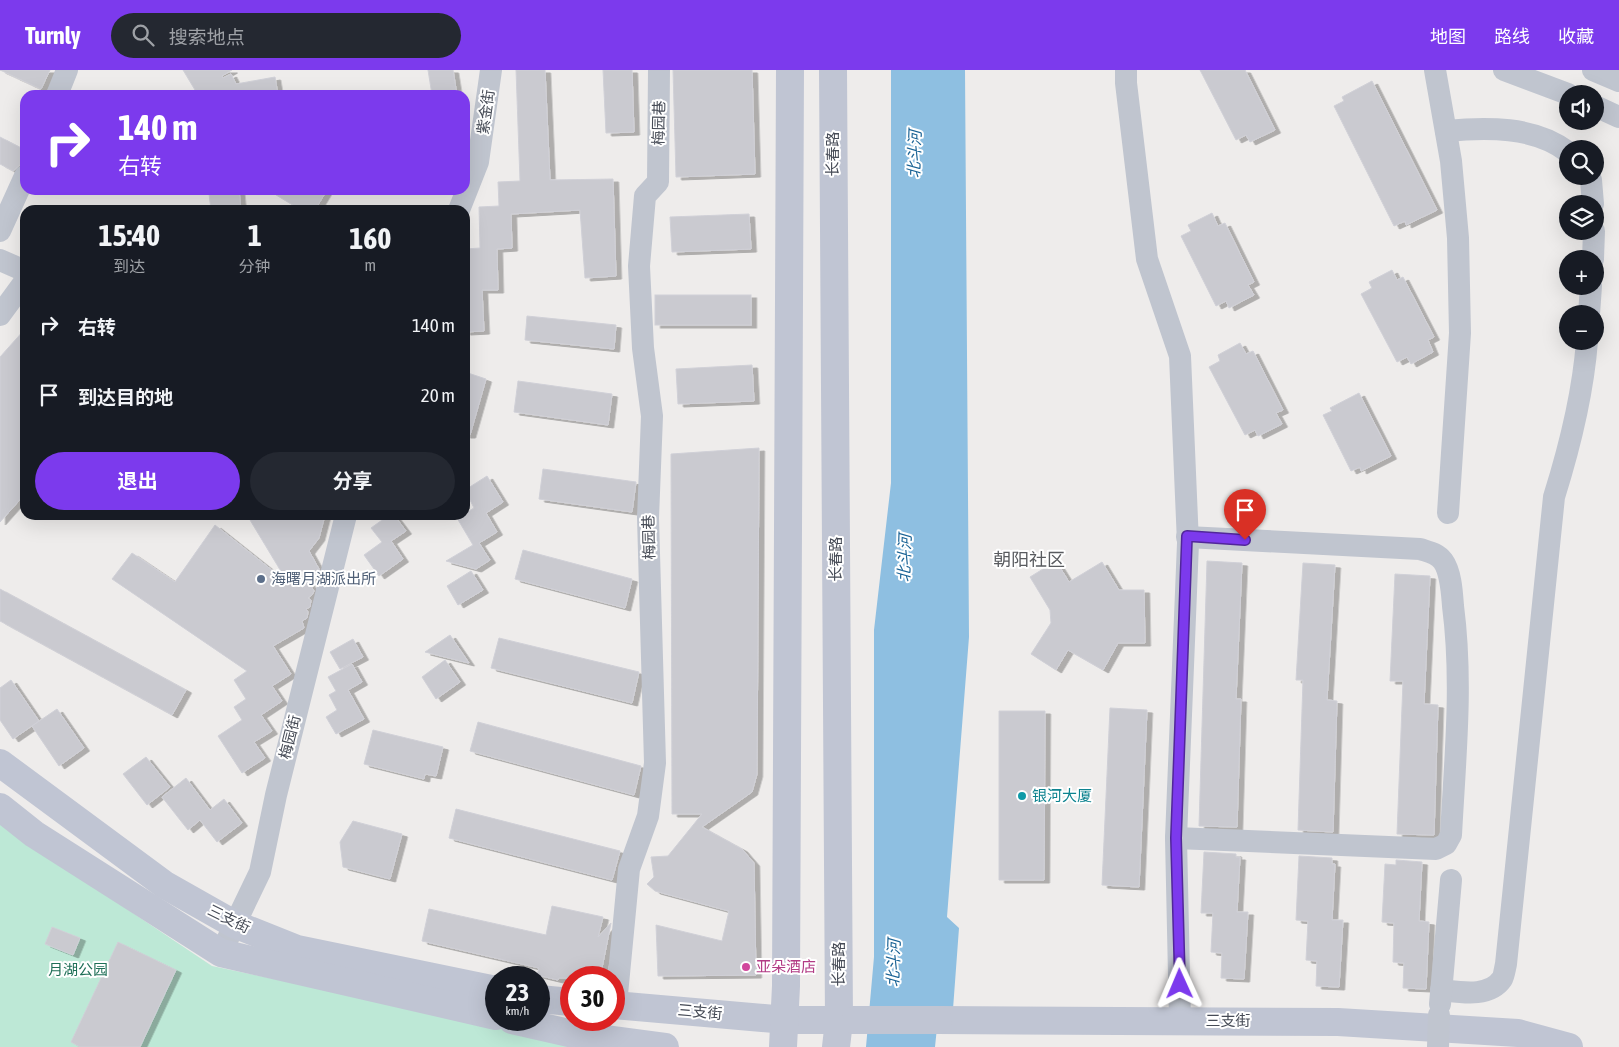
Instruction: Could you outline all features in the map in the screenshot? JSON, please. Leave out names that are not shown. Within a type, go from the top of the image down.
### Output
[{"type":"main road","points":[[783,1047],[786,1020],[790,70]]},
{"type":"main road","name":"长春路","points":[[833,70],[844,1029]]},
{"type":"main road","name":"三支街","points":[[0,763],[165,885],[234,924],[297,949],[485,988]]},
{"type":"main road","name":"三支街","points":[[0,807],[34,834],[221,954],[485,1014]]},
{"type":"main road","name":"三支街","points":[[625,1006],[786,1020],[844,1029],[938,1020],[1338,1022],[1518,1033],[1569,1047]]},
{"type":"main road","points":[[550,1029],[582,1036],[665,1047]]},
{"type":"street","points":[[59,90],[66,70]]},
{"type":"street","name":"紫金街","points":[[470,182],[478,162],[491,70]]},
{"type":"street","name":"梅园巷","points":[[619,966],[629,869],[648,816],[656,763],[648,518],[652,416],[643,348],[639,266],[645,196],[658,182],[659,70]]},
{"type":"street","points":[[1126,70],[1147,259],[1180,356],[1187,536],[1176,838],[1180,1021]]},
{"type":"street","points":[[1435,70],[1446,131],[1458,238],[1460,333],[1448,514]]},
{"type":"street","points":[[1504,70],[1559,91]]},
{"type":"street","points":[[1593,70],[1619,81]]},
{"type":"street","points":[[1604,110],[1619,117]]},
{"type":"street","points":[[1446,131],[1502,129],[1536,137],[1559,146]]},
{"type":"street","points":[[0,230],[20,187]]},
{"type":"street","points":[[0,260],[20,269]]},
{"type":"street","points":[[0,315],[20,288]]},
{"type":"street","points":[[1442,990],[1473,993],[1491,988],[1502,979],[1506,964],[1554,497],[1566,462],[1584,380],[1586,350]]},
{"type":"street","name":"梅园街","points":[[221,954],[260,872],[276,795],[345,520]]},
{"type":"street","points":[[1176,838],[1436,849],[1446,844],[1451,835],[1460,687],[1458,641],[1451,586],[1444,562],[1433,553],[1420,549],[1187,536]]},
{"type":"street","points":[[1438,1047],[1450,880]]},
{"type":"green space","name":"月湖公园","points":[[0,824],[212,966],[485,1023],[485,1031],[523,1031],[616,1047],[0,1047]]},
{"type":"water","name":"北斗河","points":[[891,70],[965,70],[969,637],[947,917],[959,928],[953,1009],[939,1008],[935,1047],[866,1047],[874,957],[874,630],[891,483]]},
{"type":"building","points":[[0,70],[50,70],[41,89]]},
{"type":"building","points":[[183,70],[232,70],[222,76],[223,78],[231,74],[236,84],[275,77],[277,90],[195,90]]},
{"type":"building","points":[[428,70],[453,70],[456,90],[431,90]]},
{"type":"building","points":[[516,70],[545,70],[550,180],[613,179],[616,276],[585,278],[580,210],[511,214],[512,248],[497,249],[498,290],[482,290],[484,331],[470,332],[470,249],[480,248],[479,207],[499,206],[498,182],[520,181]]},
{"type":"building","points":[[603,70],[632,70],[634,132],[606,133]]},
{"type":"building","points":[[673,70],[752,70],[755,174],[676,177]]},
{"type":"building","points":[[1200,70],[1245,70],[1275,130],[1250,142],[1246,135],[1236,140]]},
{"type":"building","points":[[1372,81],[1437,210],[1406,225],[1405,221],[1394,226],[1334,106],[1344,101],[1342,97]]},
{"type":"building","points":[[0,137],[20,147],[20,165],[13,171],[0,164]]},
{"type":"building","points":[[209,195],[240,195],[240,205],[210,205]]},
{"type":"building","points":[[276,195],[324,195],[318,205],[293,205]]},
{"type":"building","points":[[1212,213],[1218,226],[1225,223],[1254,282],[1248,285],[1254,295],[1229,308],[1226,301],[1216,306],[1181,236],[1191,231],[1188,225]]},
{"type":"building","points":[[749,214],[751,249],[672,252],[670,217]]},
{"type":"building","points":[[1392,270],[1397,280],[1403,277],[1434,337],[1428,340],[1433,352],[1411,364],[1407,357],[1397,362],[1361,294],[1372,288],[1369,282]]},
{"type":"building","points":[[655,295],[751,295],[751,325],[655,325]]},
{"type":"building","points":[[527,316],[616,325],[614,349],[525,340]]},
{"type":"building","points":[[20,335],[20,500],[0,522],[0,357]]},
{"type":"building","points":[[1240,343],[1246,354],[1253,351],[1283,410],[1276,413],[1282,424],[1258,436],[1255,430],[1245,435],[1209,367],[1220,361],[1218,355]]},
{"type":"building","points":[[752,365],[754,401],[678,404],[676,369]]},
{"type":"building","points":[[470,374],[486,379],[470,435]]},
{"type":"building","points":[[518,381],[612,394],[608,425],[514,412]]},
{"type":"building","points":[[1359,393],[1391,456],[1361,471],[1360,467],[1351,471],[1323,415],[1332,411],[1330,408]]},
{"type":"building","points":[[759,448],[757,774],[752,792],[702,827],[742,849],[754,863],[756,975],[658,976],[656,925],[722,941],[729,911],[655,891],[647,884],[654,877],[651,857],[668,856],[702,814],[672,814],[671,454]]},
{"type":"building","points":[[543,469],[636,482],[632,512],[539,499]]},
{"type":"building","points":[[487,476],[503,502],[486,513],[497,532],[479,543],[490,560],[476,569],[446,561],[473,545],[458,520],[470,520],[470,510],[474,508],[470,500],[470,487]]},
{"type":"building","points":[[250,520],[324,520],[319,538],[309,551],[319,569],[317,578],[309,583],[314,591],[308,598],[311,600],[310,607],[306,609],[308,612],[307,618],[302,621],[304,628],[273,646],[291,674],[272,686],[282,701],[261,715],[272,731],[254,742],[265,758],[242,773],[218,736],[242,720],[234,707],[246,699],[234,680],[247,671],[112,579],[132,553],[175,582],[215,525],[288,583]]},
{"type":"building","points":[[382,520],[398,520],[406,531],[391,541],[403,559],[379,576],[364,555],[382,542],[371,528]]},
{"type":"building","points":[[523,550],[632,579],[625,608],[515,579]]},
{"type":"building","points":[[1056,561],[1069,582],[1102,562],[1119,590],[1144,590],[1145,643],[1118,643],[1103,670],[1068,650],[1056,670],[1031,654],[1051,623],[1050,610],[1030,577]]},
{"type":"building","points":[[1207,561],[1242,563],[1236,699],[1241,699],[1237,827],[1199,826]]},
{"type":"building","points":[[1303,563],[1335,565],[1327,700],[1337,701],[1333,832],[1298,830],[1303,680],[1296,680]]},
{"type":"building","points":[[471,571],[483,590],[458,605],[447,586]]},
{"type":"building","points":[[1395,574],[1430,576],[1424,704],[1438,705],[1434,835],[1397,834],[1403,681],[1390,681]]},
{"type":"building","points":[[0,589],[186,690],[172,715],[0,621]]},
{"type":"building","points":[[450,635],[469,663],[425,652]]},
{"type":"building","points":[[499,638],[639,672],[632,703],[491,668]]},
{"type":"building","points":[[353,639],[363,657],[340,669],[330,652]]},
{"type":"building","points":[[445,660],[460,682],[436,699],[422,677]]},
{"type":"building","points":[[352,664],[362,682],[348,690],[364,719],[336,734],[326,717],[337,710],[329,695],[336,691],[328,677]]},
{"type":"building","points":[[11,680],[39,721],[13,739],[0,720],[0,688]]},
{"type":"building","points":[[1110,708],[1147,710],[1139,887],[1102,885]]},
{"type":"building","points":[[57,709],[84,748],[59,766],[32,726]]},
{"type":"building","name":"银河大厦","points":[[999,711],[1045,711],[1044,880],[999,880]]},
{"type":"building","points":[[478,722],[641,766],[634,795],[470,751]]},
{"type":"building","points":[[373,730],[443,747],[436,776],[425,774],[424,779],[364,764]]},
{"type":"building","points":[[146,757],[170,787],[147,805],[123,774]]},
{"type":"building","points":[[186,778],[210,810],[224,799],[242,823],[217,842],[200,820],[188,830],[162,797]]},
{"type":"building","points":[[456,809],[620,851],[612,880],[449,838]]},
{"type":"building","points":[[353,821],[402,834],[390,879],[343,867],[340,842]]},
{"type":"building","points":[[1204,852],[1236,854],[1236,857],[1240,857],[1237,912],[1248,912],[1244,979],[1221,978],[1222,953],[1211,952],[1213,913],[1201,913]]},
{"type":"building","points":[[1299,856],[1332,858],[1332,864],[1335,864],[1332,920],[1343,920],[1339,987],[1316,986],[1317,961],[1306,960],[1308,921],[1296,920]]},
{"type":"building","points":[[1396,860],[1422,862],[1419,921],[1429,922],[1426,989],[1403,988],[1404,963],[1393,962],[1394,923],[1382,922],[1385,864],[1396,865]]},
{"type":"building","points":[[552,906],[603,917],[598,937],[611,923],[602,966],[560,966],[560,978],[558,980],[550,978],[550,966],[530,966],[422,941],[429,909],[546,935]]},
{"type":"building","points":[[52,927],[80,938],[73,955],[45,944]]},
{"type":"building","points":[[118,942],[176,970],[140,1047],[80,1047],[71,1042]]},
{"type":"place","name":"海曙月湖派出所","points":[[261,579]]},
{"type":"place","name":"银河大厦","points":[[1022,796]]},
{"type":"place","name":"亚朵酒店","points":[[746,967]]},
{"type":"district","name":"朝阳社区","points":[[1029,560]]},
{"type":"route","points":[[1180,984],[1176,838],[1187,536],[1245,540]]}]
